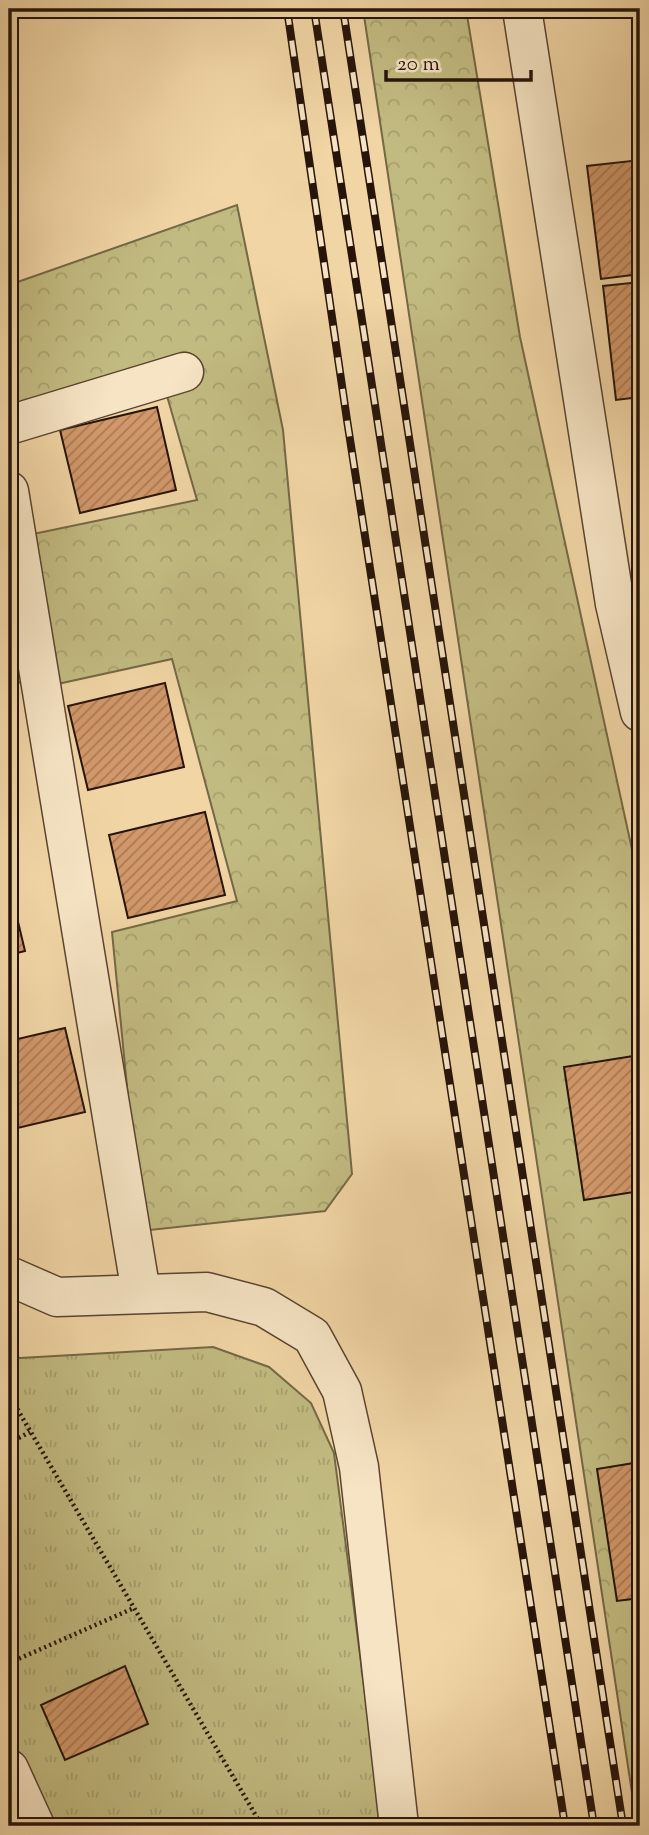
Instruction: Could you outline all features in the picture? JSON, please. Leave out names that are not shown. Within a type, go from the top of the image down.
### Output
[{"type":"street","points":[[522,9],[628,602],[640,712]]},
{"type":"street","points":[[9,425],[184,372]]},
{"type":"street","points":[[9,491],[141,1293]]},
{"type":"street","points":[[9,1276],[57,1297],[207,1292],[264,1307],[313,1336],[342,1391],[359,1467],[399,1826]]},
{"type":"street","points":[[9,1769],[34,1826]]},
{"type":"path","points":[[9,1395],[262,1826]]},
{"type":"path","points":[[9,1443],[30,1432]]},
{"type":"path","points":[[9,1663],[134,1608]]},
{"type":"green space","points":[[363,9],[466,9],[520,337],[640,886],[640,1826],[637,1826]]},
{"type":"green space","points":[[237,205],[283,430],[352,1174],[325,1211],[141,1231],[112,932],[237,901],[172,659],[53,685],[33,534],[197,500],[167,396],[174,355],[9,407],[9,285]]},
{"type":"green space","points":[[9,605],[22,682],[9,685]]},
{"type":"green space","points":[[213,1347],[269,1367],[311,1403],[334,1453],[382,1826],[9,1826],[9,1355],[20,1358]]},
{"type":"building","points":[[640,160],[640,274],[601,279],[587,166]]},
{"type":"building","points":[[640,282],[640,397],[616,400],[603,286]]},
{"type":"building","points":[[157,407],[176,490],[80,513],[60,430]]},
{"type":"building","points":[[640,428],[640,493],[633,429]]},
{"type":"building","points":[[165,683],[184,767],[88,790],[68,706]]},
{"type":"building","points":[[205,812],[225,895],[128,918],[109,835]]},
{"type":"building","points":[[9,884],[25,951],[9,955]]},
{"type":"building","points":[[65,1028],[85,1112],[9,1130],[9,1041]]},
{"type":"building","points":[[640,1055],[640,1191],[584,1200],[564,1067]]},
{"type":"building","points":[[640,1462],[640,1598],[617,1601],[597,1469]]},
{"type":"building","points":[[125,1666],[148,1724],[65,1760],[41,1705]]},
{"type":"railway","points":[[287,9],[347,420],[565,1826]]},
{"type":"railway","points":[[314,9],[594,1826]]},
{"type":"railway","points":[[343,9],[623,1826]]}]
